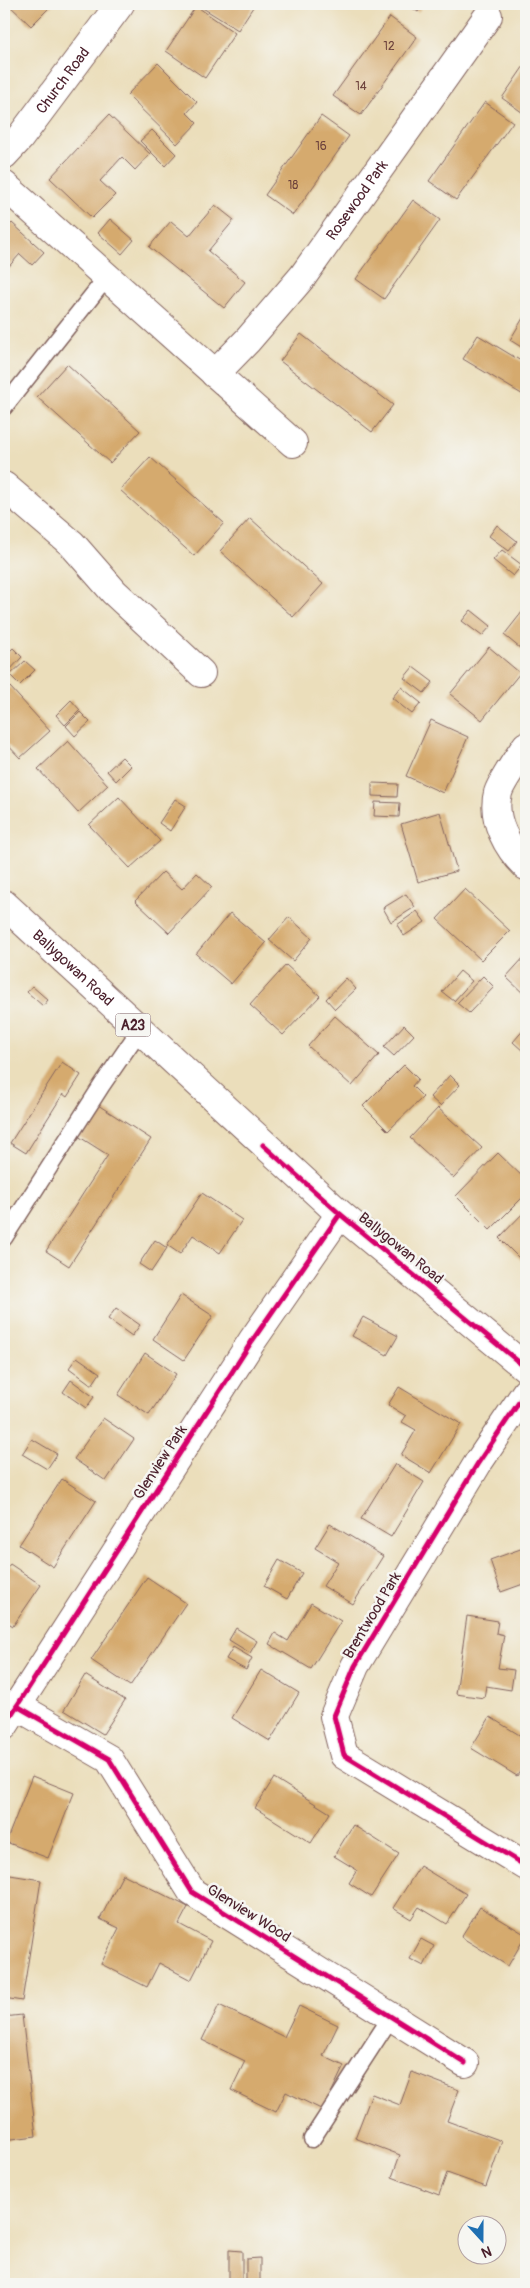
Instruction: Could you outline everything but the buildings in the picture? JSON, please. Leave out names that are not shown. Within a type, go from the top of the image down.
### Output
[{"type":"street","name":"Church Road","points":[[4,155],[19,139],[120,4]]},
{"type":"street","name":"Rosewood Park","points":[[215,374],[248,340],[303,276],[488,16]]},
{"type":"street","points":[[4,185],[293,443]]},
{"type":"street","points":[[4,486],[72,544],[114,592],[201,673]]},
{"type":"street","points":[[526,746],[498,793],[498,824],[517,857],[526,866]]},
{"type":"street","name":"Ballygowan Road","points":[[4,904],[139,1031],[340,1214],[526,1368]]},
{"type":"street","name":"Glenview Park","points":[[10,1716],[252,1340],[340,1214]]},
{"type":"street","name":"Brentwood Park","points":[[526,1392],[478,1463],[355,1666],[334,1716],[344,1755],[526,1866]]},
{"type":"street","name":"Glenview Wood","points":[[10,1716],[109,1759],[192,1892],[465,2063]]},
{"type":"lane","points":[[4,407],[107,277]]},
{"type":"lane","points":[[4,1238],[102,1084],[139,1031]]},
{"type":"lane","points":[[312,2139],[391,2017]]},
{"type":"cycle path","points":[[263,1145],[340,1214],[526,1368]]},
{"type":"cycle path","points":[[4,1726],[252,1341],[340,1214]]},
{"type":"cycle path","points":[[526,1392],[478,1463],[355,1666],[334,1716],[344,1755],[526,1866]]},
{"type":"cycle path","points":[[17,1706],[109,1759],[192,1892],[465,2063]]}]
